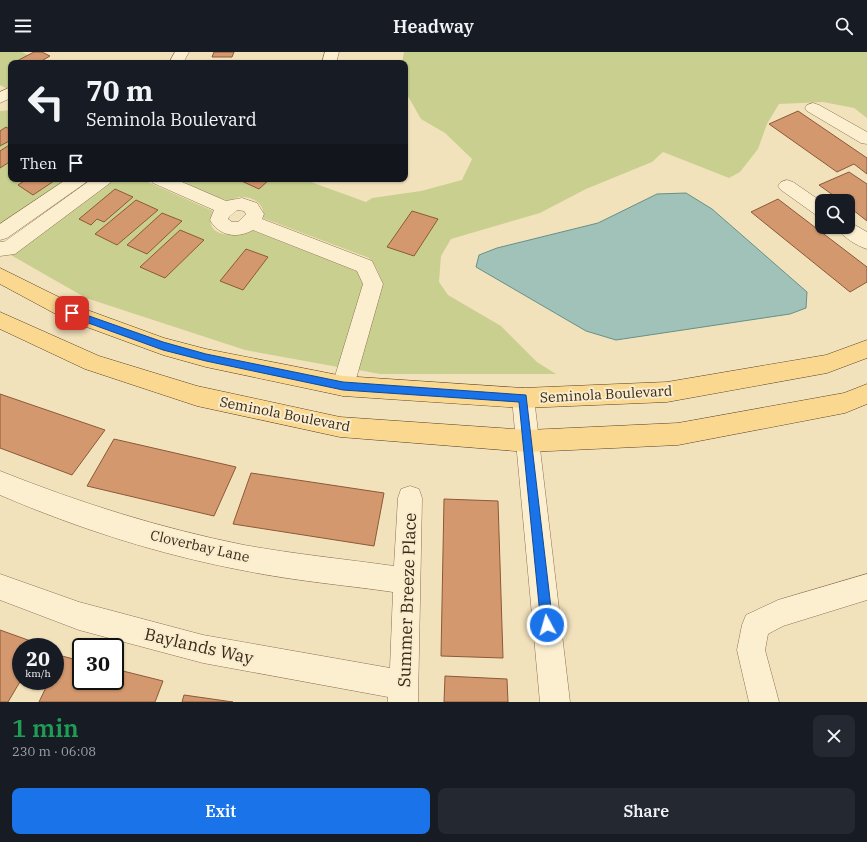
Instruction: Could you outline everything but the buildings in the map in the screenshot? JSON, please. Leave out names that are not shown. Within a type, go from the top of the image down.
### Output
[{"type":"main road","name":"Seminola Boulevard","points":[[0,275],[72,313],[163,346],[206,358],[343,386],[523,398],[667,392],[827,364],[867,349]]},
{"type":"main road","name":"Seminola Boulevard","points":[[0,320],[93,363],[197,396],[340,427],[528,441],[678,434],[845,403],[867,394]]},
{"type":"street","points":[[813,108],[867,139]]},
{"type":"street","points":[[0,233],[75,182]]},
{"type":"street","points":[[0,249],[8,249],[100,182]]},
{"type":"street","points":[[166,182],[226,208],[222,212],[219,220],[225,226],[230,228],[242,227],[252,222],[365,266],[373,284],[343,386]]},
{"type":"street","points":[[787,186],[815,206]]},
{"type":"street","points":[[855,233],[867,242]]},
{"type":"street","points":[[523,398],[555,702]]},
{"type":"street","name":"Cloverbay Lane","points":[[0,483],[28,495],[139,532],[246,558],[407,581]]},
{"type":"street","name":"Summer Breeze Place","points":[[404,693],[410,498]]},
{"type":"street","name":"Baylands Way","points":[[0,586],[79,616],[203,649],[404,693]]},
{"type":"street","points":[[764,702],[751,650],[756,625],[778,614],[867,587]]},
{"type":"green space","points":[[0,52],[22,52],[38,60],[8,60],[8,89],[0,85]]},
{"type":"green space","points":[[404,52],[867,52],[867,118],[854,108],[823,102],[779,104],[767,124],[758,149],[740,172],[729,178],[663,152],[652,162],[586,189],[540,213],[451,239],[441,256],[439,282],[448,295],[501,326],[537,362],[556,374],[380,374],[358,370],[382,286],[378,271],[369,258],[263,218],[260,204],[253,199],[239,197],[230,200],[223,199],[184,182],[311,182],[366,202],[372,198],[421,191],[462,180],[472,159],[445,133],[421,119],[408,96],[408,60],[403,60]]},
{"type":"green space","points":[[8,110],[8,182],[64,182],[0,225],[0,111]]},
{"type":"green space","points":[[109,182],[148,182],[213,211],[211,220],[212,226],[216,231],[222,234],[229,235],[245,233],[252,230],[358,272],[363,285],[338,367],[245,350],[86,298],[9,254]]},
{"type":"water","points":[[686,193],[712,209],[807,292],[806,308],[790,314],[616,340],[586,331],[476,267],[479,255],[497,248],[598,223],[657,194]]},
{"type":"route","points":[[72,313],[163,346],[206,358],[343,386],[523,398],[547,625]]}]
